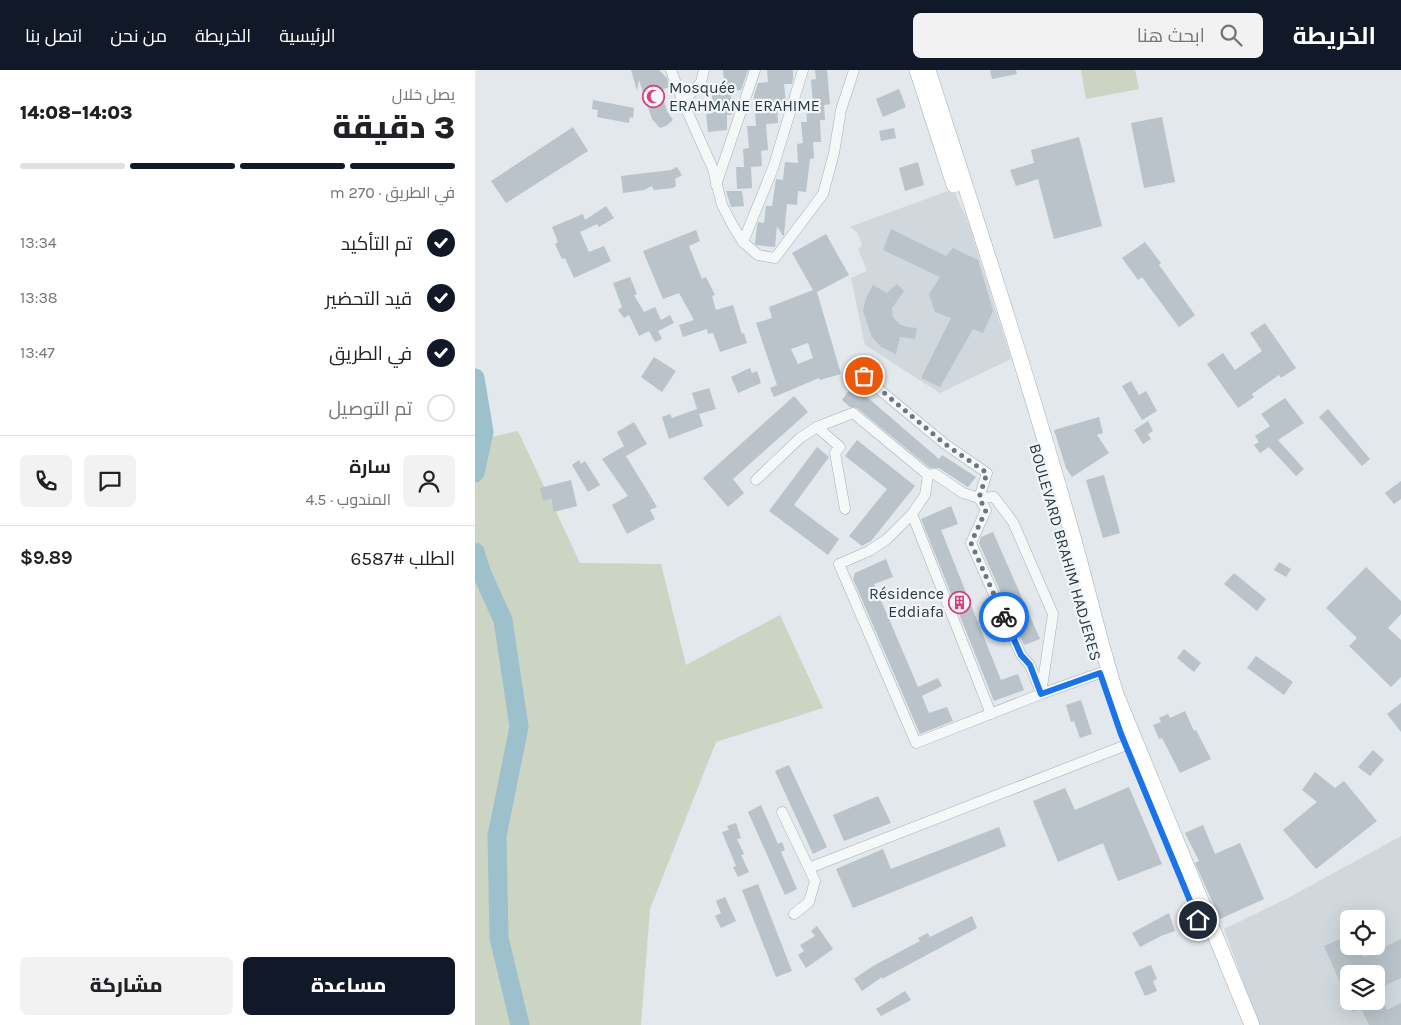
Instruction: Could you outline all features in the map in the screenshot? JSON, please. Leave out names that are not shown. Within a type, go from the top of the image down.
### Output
[{"type":"main road","name":"BOULEVARD BRAHIM HADJERES","points":[[917,70],[984,277],[1056,511],[1100,673],[1241,1025]]},
{"type":"main road","points":[[928,70],[994,272],[1069,520],[1108,670],[1130,744],[1252,1025]]},
{"type":"street","points":[[671,70],[713,170],[721,206],[743,242],[758,255],[775,258],[823,194],[834,153],[841,110],[854,70]]},
{"type":"street","points":[[683,102],[701,82],[704,70]]},
{"type":"street","points":[[716,187],[755,70]]},
{"type":"street","points":[[743,242],[773,168],[803,70]]},
{"type":"street","points":[[864,376],[945,444],[987,473],[979,498],[986,510],[971,543],[1021,655],[1030,665],[1041,694]]},
{"type":"street","points":[[756,480],[800,438],[817,427],[853,413],[928,474],[935,474],[963,493],[979,498],[994,497],[1013,522],[1053,614],[1041,694]]},
{"type":"street","points":[[817,427],[840,447],[835,453],[845,509]]},
{"type":"street","points":[[928,474],[925,496],[912,514],[887,538],[869,551],[839,564],[916,744],[1041,694],[1100,673]]},
{"type":"street","points":[[912,514],[991,714]]},
{"type":"street","points":[[809,868],[1130,744]]},
{"type":"street","points":[[782,812],[815,881],[813,894],[809,902],[795,914]]},
{"type":"shaded area","points":[[953,189],[968,222],[1011,359],[940,393],[865,345],[851,278],[867,271],[858,249],[862,246],[858,233],[850,227]]},
{"type":"shaded area","points":[[1401,836],[1401,1025],[1259,1025],[1224,929],[1290,897]]},
{"type":"green space","points":[[1081,70],[1135,70],[1139,89],[1086,99]]},
{"type":"green space","points":[[518,431],[580,563],[661,564],[686,665],[780,615],[823,708],[716,742],[650,909],[641,1025],[475,1025],[475,441]]},
{"type":"building","name":"Mosquée ERAHMANE ERAHIME","points":[[631,70],[659,70],[667,78],[670,87],[660,90],[667,111],[673,120],[666,126],[660,128],[652,119],[639,80],[637,91]]},
{"type":"building","points":[[723,70],[748,70],[741,90],[725,91]]},
{"type":"building","points":[[767,70],[793,70],[792,84],[784,84],[786,103],[785,107],[777,107],[778,123],[766,124],[768,150],[761,151],[762,166],[751,167],[752,188],[737,189],[736,167],[744,167],[743,149],[749,148],[747,126],[756,126],[754,96],[758,83],[768,82]]},
{"type":"building","points":[[815,70],[827,70],[830,104],[824,105],[825,120],[820,120],[821,142],[813,142],[814,158],[810,159],[806,192],[798,191],[797,205],[787,204],[784,235],[777,226],[775,247],[756,245],[758,222],[764,223],[766,206],[772,206],[776,179],[783,180],[785,162],[798,163],[797,144],[803,143],[801,122],[807,122],[806,105],[813,105],[811,80],[816,79]]},
{"type":"building","points":[[990,70],[1016,70],[1017,74],[992,79]]},
{"type":"building","points":[[899,89],[906,107],[883,117],[876,99]]},
{"type":"building","points":[[731,93],[732,115],[727,115],[727,130],[708,132],[706,114],[713,113],[712,95]]},
{"type":"building","points":[[593,100],[634,108],[633,118],[630,117],[629,123],[597,117],[598,110],[592,109]]},
{"type":"building","points":[[1162,117],[1175,182],[1144,188],[1131,123]]},
{"type":"building","points":[[573,127],[588,151],[506,203],[491,181]]},
{"type":"building","points":[[894,128],[896,138],[881,141],[879,131]]},
{"type":"building","points":[[1079,137],[1102,226],[1054,239],[1038,179],[1016,186],[1010,170],[1034,163],[1031,150]]},
{"type":"building","points":[[918,162],[924,185],[905,191],[899,168]]},
{"type":"building","points":[[677,167],[682,175],[675,179],[676,186],[673,188],[654,190],[652,186],[644,190],[623,193],[621,176],[671,170]]},
{"type":"building","points":[[726,191],[742,191],[744,206],[731,207]]},
{"type":"building","points":[[606,206],[614,218],[599,227],[597,224],[580,232],[589,252],[604,246],[611,261],[574,278],[565,258],[562,259],[555,244],[558,242],[552,227],[583,214],[585,220]]},
{"type":"building","points":[[891,229],[946,256],[953,248],[978,260],[993,311],[983,333],[973,329],[940,387],[921,378],[951,318],[935,312],[929,294],[940,277],[883,250]]},
{"type":"building","points":[[696,230],[700,241],[689,246],[702,279],[706,277],[715,295],[712,296],[716,310],[733,305],[742,334],[744,333],[747,343],[720,352],[713,333],[708,334],[707,329],[683,337],[679,325],[694,320],[679,293],[663,299],[643,251]]},
{"type":"building","points":[[826,234],[849,275],[817,292],[841,374],[820,380],[819,378],[774,397],[770,388],[777,385],[756,323],[772,318],[769,307],[813,290],[792,253]],"holes":[[[808,343],[813,358],[798,364],[791,349]]]},
{"type":"building","points":[[1145,242],[1195,315],[1179,327],[1142,277],[1138,280],[1122,258]]},
{"type":"building","points":[[630,277],[637,294],[634,295],[644,312],[655,307],[661,320],[670,315],[674,323],[658,331],[662,339],[655,342],[649,331],[639,336],[629,315],[624,318],[618,310],[622,307],[613,283]]},
{"type":"building","points":[[897,284],[904,291],[892,308],[893,317],[899,324],[917,328],[915,339],[900,337],[896,354],[881,347],[872,337],[863,311],[866,298],[873,285],[887,293]]},
{"type":"building","points":[[1265,323],[1296,368],[1281,378],[1279,375],[1252,394],[1254,397],[1238,408],[1207,364],[1223,353],[1235,370],[1262,351],[1250,333]]},
{"type":"building","points":[[654,357],[676,371],[662,392],[641,377]]},
{"type":"building","points":[[750,368],[752,373],[757,371],[761,383],[738,393],[731,377]]},
{"type":"building","points":[[1131,381],[1139,395],[1146,391],[1157,411],[1142,420],[1122,386]]},
{"type":"building","points":[[853,385],[939,459],[942,455],[976,477],[968,487],[939,468],[930,468],[857,408],[850,407],[842,400]]},
{"type":"building","points":[[709,388],[716,409],[699,414],[703,426],[669,439],[662,417],[670,414],[672,418],[697,409],[692,393]]},
{"type":"building","points":[[794,396],[808,412],[733,479],[744,493],[728,507],[703,478]]},
{"type":"building","points":[[1285,398],[1304,423],[1278,440],[1304,469],[1296,476],[1269,447],[1260,453],[1254,445],[1259,442],[1255,436],[1270,426],[1261,414]]},
{"type":"building","points":[[1328,409],[1370,459],[1362,466],[1319,417]]},
{"type":"building","points":[[1099,417],[1103,433],[1097,435],[1109,453],[1072,477],[1066,468],[1054,430]]},
{"type":"building","points":[[1148,421],[1153,431],[1148,434],[1151,439],[1143,444],[1134,430]]},
{"type":"building","points":[[634,422],[647,444],[626,456],[657,507],[650,510],[655,519],[627,534],[612,505],[628,496],[602,459],[624,446],[617,432]]},
{"type":"building","points":[[857,440],[915,486],[871,541],[862,546],[849,536],[887,489],[845,456]]},
{"type":"building","points":[[817,447],[829,457],[794,505],[839,539],[828,555],[769,511]]},
{"type":"building","points":[[579,460],[581,464],[585,461],[600,485],[588,492],[572,465]]},
{"type":"building","points":[[1104,475],[1120,533],[1103,538],[1086,480]]},
{"type":"building","points":[[571,480],[577,506],[554,512],[551,499],[543,501],[540,488]]},
{"type":"building","points":[[1401,481],[1401,499],[1394,504],[1385,493]]},
{"type":"building","name":"Résidence Eddiafa","points":[[951,506],[958,524],[941,530],[1001,680],[1018,674],[1024,690],[994,701],[921,519]]},
{"type":"building","points":[[993,532],[1040,639],[1024,645],[979,543],[981,537]]},
{"type":"building","points":[[886,559],[893,577],[874,584],[918,687],[938,678],[942,686],[922,696],[929,713],[947,707],[953,721],[920,734],[853,579],[855,573]]},
{"type":"building","points":[[1279,562],[1291,569],[1286,577],[1274,570]]},
{"type":"building","points":[[1366,567],[1401,601],[1401,614],[1388,628],[1401,640],[1401,677],[1391,687],[1349,646],[1357,638],[1326,608]]},
{"type":"building","points":[[1234,573],[1266,599],[1257,611],[1224,584]]},
{"type":"building","points":[[1184,649],[1201,663],[1194,672],[1177,658]]},
{"type":"building","points":[[1256,656],[1293,682],[1284,695],[1247,668]]},
{"type":"building","points":[[1081,700],[1092,734],[1080,738],[1074,721],[1071,722],[1066,705]]},
{"type":"building","points":[[1401,703],[1401,732],[1387,714]]},
{"type":"building","points":[[1185,711],[1194,731],[1196,730],[1211,759],[1180,773],[1162,738],[1159,739],[1153,725],[1161,722],[1159,718],[1168,714],[1170,718]]},
{"type":"building","points":[[1373,750],[1384,760],[1370,776],[1358,767]]},
{"type":"building","points":[[789,765],[827,847],[813,854],[775,771]]},
{"type":"building","points":[[1315,772],[1335,788],[1344,781],[1377,821],[1316,869],[1283,830],[1317,802],[1302,790]]},
{"type":"building","points":[[1129,787],[1162,864],[1118,881],[1103,843],[1058,862],[1033,801],[1065,788],[1075,810]]},
{"type":"building","points":[[878,796],[891,823],[844,841],[833,815]]},
{"type":"building","points":[[761,805],[778,844],[782,842],[785,850],[781,852],[797,889],[785,895],[748,812]]},
{"type":"building","points":[[736,823],[741,838],[737,839],[744,854],[741,855],[749,872],[738,877],[733,867],[736,866],[722,832],[729,830],[727,826]]},
{"type":"building","points":[[1203,825],[1215,854],[1240,843],[1264,899],[1220,919],[1195,863],[1199,861],[1185,833]]},
{"type":"building","points":[[999,827],[1006,846],[853,908],[836,869],[883,849],[891,869]]},
{"type":"building","points":[[758,884],[792,971],[776,977],[742,890]]},
{"type":"building","points":[[725,897],[736,921],[721,928],[715,916],[721,913],[716,901]]},
{"type":"building","points":[[1169,913],[1175,931],[1140,947],[1132,933]]},
{"type":"building","points":[[972,916],[977,928],[882,979],[882,977],[862,991],[854,979],[873,966],[920,941],[918,938],[928,933],[930,937]]},
{"type":"building","points":[[817,926],[833,949],[806,968],[798,955],[804,951],[800,945],[815,936],[811,931]]},
{"type":"building","points":[[1340,939],[1340,955],[1363,955],[1364,957],[1368,955],[1385,955],[1385,947],[1401,939],[1401,978],[1385,986],[1385,965],[1340,965],[1340,982],[1324,946]]},
{"type":"building","points":[[1151,965],[1157,979],[1153,981],[1157,991],[1145,996],[1134,972]]},
{"type":"building","points":[[905,991],[911,1000],[881,1016],[876,1009]]},
{"type":"building","points":[[1401,1003],[1401,1025],[1369,1025],[1362,1010],[1385,1010],[1385,1005],[1387,1010]]},
{"type":"waterway","points":[[475,378],[484,432],[475,473]]},
{"type":"waterway","points":[[475,552],[482,574],[503,620],[519,727],[497,836],[499,938],[520,1025]]},
{"type":"way so far","points":[[864,376],[945,444],[987,473],[979,498],[986,510],[971,543],[1004,617]]},
{"type":"place","name":"Mosquée ERAHMANE ERAHIME","points":[[653,96]]},
{"type":"place","name":"Résidence Eddiafa","points":[[960,602]]},
{"type":"route","points":[[1004,617],[1021,655],[1030,665],[1041,694],[1100,673],[1121,734],[1198,920]]}]
